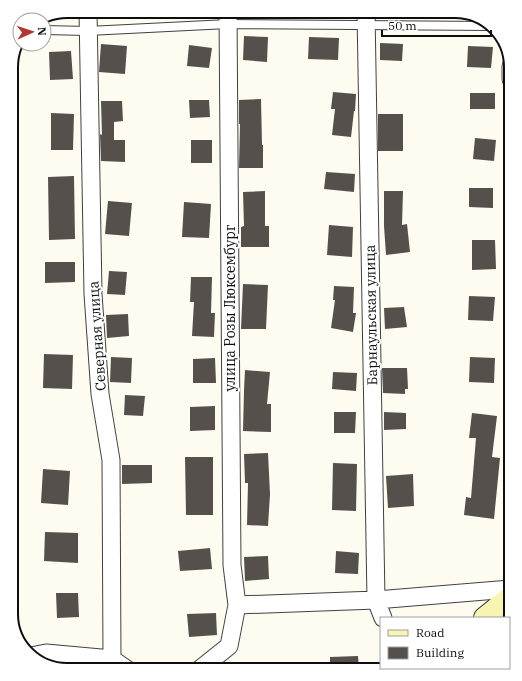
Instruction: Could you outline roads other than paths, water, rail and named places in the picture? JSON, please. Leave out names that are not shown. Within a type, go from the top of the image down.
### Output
[{"type":"street","name":"Северная улица","points":[[88,18],[93,294],[100,394],[111,460],[112,659]]},
{"type":"street","name":"улица Розы Люксембург","points":[[208,663],[230,646],[237,605],[232,565],[228,18]]},
{"type":"street","name":"Барнаульская улица","points":[[366,19],[376,600],[383,617]]},
{"type":"street","points":[[237,605],[376,600],[504,589]]},
{"type":"street","points":[[486,617],[504,603]]},
{"type":"street","points":[[39,654],[46,652],[112,659],[118,663]]},
{"type":"lane","points":[[52,30],[88,31],[228,18],[366,19],[481,25]]}]
